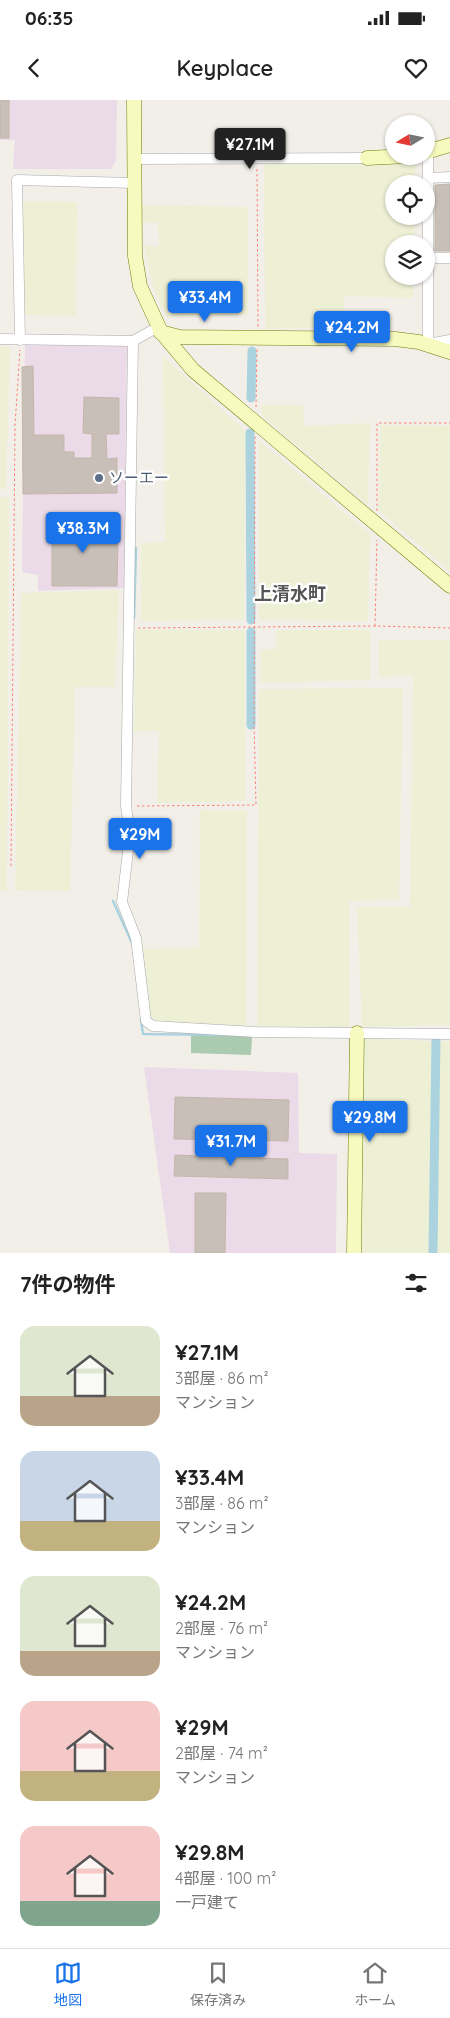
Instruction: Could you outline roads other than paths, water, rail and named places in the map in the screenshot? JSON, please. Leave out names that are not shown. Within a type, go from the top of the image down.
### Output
[{"type":"street","points":[[134,100],[135,256],[140,286],[156,332],[193,370],[255,424],[450,586]]},
{"type":"street","points":[[435,149],[450,145]]},
{"type":"street","points":[[134,159],[385,157]]},
{"type":"street","points":[[435,178],[450,177]]},
{"type":"street","points":[[20,340],[17,180],[134,183]]},
{"type":"street","points":[[435,258],[450,258]]},
{"type":"street","points":[[428,285],[428,344]]},
{"type":"street","points":[[0,339],[133,341],[156,332],[180,337],[395,339],[428,344],[450,352]]},
{"type":"street","points":[[428,344],[450,340]]},
{"type":"street","points":[[133,341],[126,806],[130,835],[122,902],[136,938],[146,1021],[154,1026],[255,1032],[450,1034]]},
{"type":"street","points":[[354,1253],[356,1033]]},
{"type":"waterway","points":[[251,398],[252,351]]},
{"type":"waterway","points":[[250,433],[251,620]]},
{"type":"waterway","points":[[134,618],[136,548]]},
{"type":"waterway","points":[[251,632],[251,725]]},
{"type":"waterway","points":[[113,901],[132,943]]},
{"type":"waterway","points":[[141,1020],[143,1034],[224,1035]]},
{"type":"waterway","points":[[433,1253],[436,1038]]},
{"type":"place","name":"ソーエー","points":[[99,478]]},
{"type":"district","name":"上清水町","points":[[290,594]]}]
